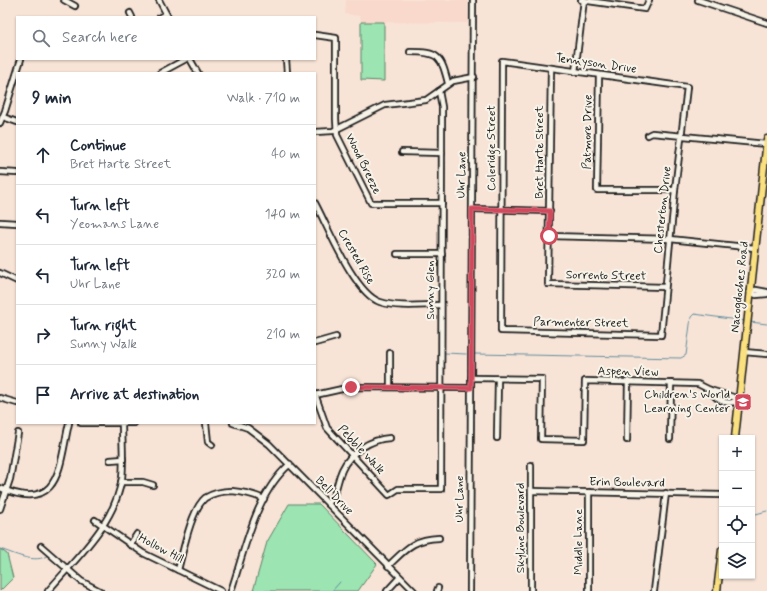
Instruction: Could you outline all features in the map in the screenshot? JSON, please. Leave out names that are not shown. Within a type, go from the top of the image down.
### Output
[{"type":"main road","name":"Nacogdoches Road","points":[[735,435],[767,141]]},
{"type":"main road","points":[[717,591],[719,575]]},
{"type":"street","points":[[64,0],[74,6]]},
{"type":"street","points":[[159,0],[167,15]]},
{"type":"street","name":"Uhr Lane","points":[[470,591],[474,77],[473,0]]},
{"type":"street","points":[[581,0],[645,10],[649,0]]},
{"type":"street","points":[[575,72],[584,0]]},
{"type":"street","points":[[698,0],[714,2],[767,23]]},
{"type":"street","name":"Wood Breeze","points":[[316,35],[336,38],[336,129],[339,141],[371,204],[442,203]]},
{"type":"street","points":[[410,52],[427,52],[437,56],[443,64],[448,83]]},
{"type":"street","points":[[16,72],[20,60]]},
{"type":"street","points":[[162,72],[184,60]]},
{"type":"street","points":[[191,60],[197,72]]},
{"type":"street","points":[[286,60],[287,72]]},
{"type":"street","name":"Tennyson Drive","points":[[502,61],[687,87]]},
{"type":"street","name":"Coleridge Street","points":[[501,332],[502,61]]},
{"type":"street","name":"Bret Harte Street","points":[[548,284],[551,68]]},
{"type":"street","points":[[0,123],[16,73]]},
{"type":"street","name":"Patmore Drive","points":[[599,75],[597,190],[675,190]]},
{"type":"street","points":[[316,132],[336,129],[385,105],[419,102],[429,99],[448,83],[460,78],[474,77]]},
{"type":"street","name":"Chesterton Drive","points":[[661,335],[687,87]]},
{"type":"street","name":"Sunny Glen","points":[[389,495],[398,489],[441,488],[442,108],[439,91]]},
{"type":"street","points":[[3,117],[16,122]]},
{"type":"street","points":[[648,135],[652,133],[767,141]]},
{"type":"street","points":[[402,152],[442,152]]},
{"type":"street","points":[[0,172],[16,172]]},
{"type":"street","name":"Crested Rise","points":[[316,205],[356,280],[370,297],[389,304],[441,305]]},
{"type":"street","points":[[472,209],[550,211]]},
{"type":"street","points":[[0,222],[16,223]]},
{"type":"street","points":[[549,236],[670,239],[755,248]]},
{"type":"street","points":[[397,254],[442,254]]},
{"type":"street","points":[[0,273],[16,281]]},
{"type":"street","name":"Sorrento Street","points":[[548,284],[665,287]]},
{"type":"street","points":[[750,292],[756,295],[767,293]]},
{"type":"street","name":"Parmenter Street","points":[[501,332],[661,335]]},
{"type":"street","points":[[316,343],[336,337]]},
{"type":"street","points":[[744,352],[767,354]]},
{"type":"street","points":[[390,353],[390,387]]},
{"type":"street","name":"Aspen View","points":[[471,378],[542,379],[540,439],[584,440],[585,380],[700,384],[710,390],[733,397],[739,401]]},
{"type":"street","points":[[497,438],[498,379]]},
{"type":"street","points":[[627,440],[628,381]]},
{"type":"street","points":[[670,439],[671,383]]},
{"type":"street","points":[[316,394],[345,387],[471,388]]},
{"type":"street","name":"Pebble Walk","points":[[316,397],[324,424],[389,495]]},
{"type":"street","points":[[0,398],[16,404]]},
{"type":"street","points":[[0,488],[18,495],[31,495],[44,491],[56,478],[69,424]]},
{"type":"street","points":[[48,591],[103,525],[114,507],[121,482],[123,459],[122,424]]},
{"type":"street","points":[[206,424],[208,442],[212,445]]},
{"type":"street","name":"Bell Drive","points":[[242,424],[263,438],[290,464],[399,578],[414,591]]},
{"type":"street","points":[[0,510],[7,491],[18,433]]},
{"type":"street","points":[[328,504],[337,493],[339,477],[345,465],[353,456],[370,442],[390,438]]},
{"type":"street","points":[[110,460],[123,459]]},
{"type":"street","points":[[231,591],[247,537],[264,499],[277,477],[290,464]]},
{"type":"street","name":"Skyline Boulevard","points":[[531,465],[531,591]]},
{"type":"street","points":[[121,482],[146,482],[153,485]]},
{"type":"street","points":[[178,570],[195,514],[205,498],[217,493],[230,491],[248,493],[264,499]]},
{"type":"street","name":"Erin Boulevard","points":[[531,491],[719,495]]},
{"type":"street","name":"Middle Lane","points":[[589,492],[589,591]]},
{"type":"street","points":[[654,591],[666,493]]},
{"type":"street","name":"Hollow Hill","points":[[95,520],[143,553],[221,591]]},
{"type":"street","points":[[130,544],[138,534]]},
{"type":"street","points":[[388,566],[414,542],[439,538]]},
{"type":"street","points":[[41,546],[84,583],[100,591]]},
{"type":"street","points":[[387,591],[399,578]]},
{"type":"shaded area","points":[[346,0],[468,0],[468,23],[361,22],[360,16],[345,14]]},
{"type":"green space","points":[[361,22],[384,22],[384,81],[361,80]]},
{"type":"green space","points":[[289,504],[319,504],[377,564],[358,591],[253,591],[267,542]]},
{"type":"green space","points":[[0,549],[7,554],[13,578],[0,591]]},
{"type":"waterway","points":[[475,354],[681,358],[686,355],[691,317],[694,314],[745,321]]},
{"type":"waterway","points":[[750,322],[767,324]]},
{"type":"waterway","points":[[445,353],[466,354]]},
{"type":"waterway","points":[[755,514],[767,511]]},
{"type":"waterway","points":[[0,549],[31,559],[43,558],[48,555]]},
{"type":"waterway","points":[[332,591],[340,582]]},
{"type":"place","name":"Children's World Learning Center","points":[[743,402]]},
{"type":"route","points":[[351,387],[471,388],[472,209],[550,211],[549,236]]}]
